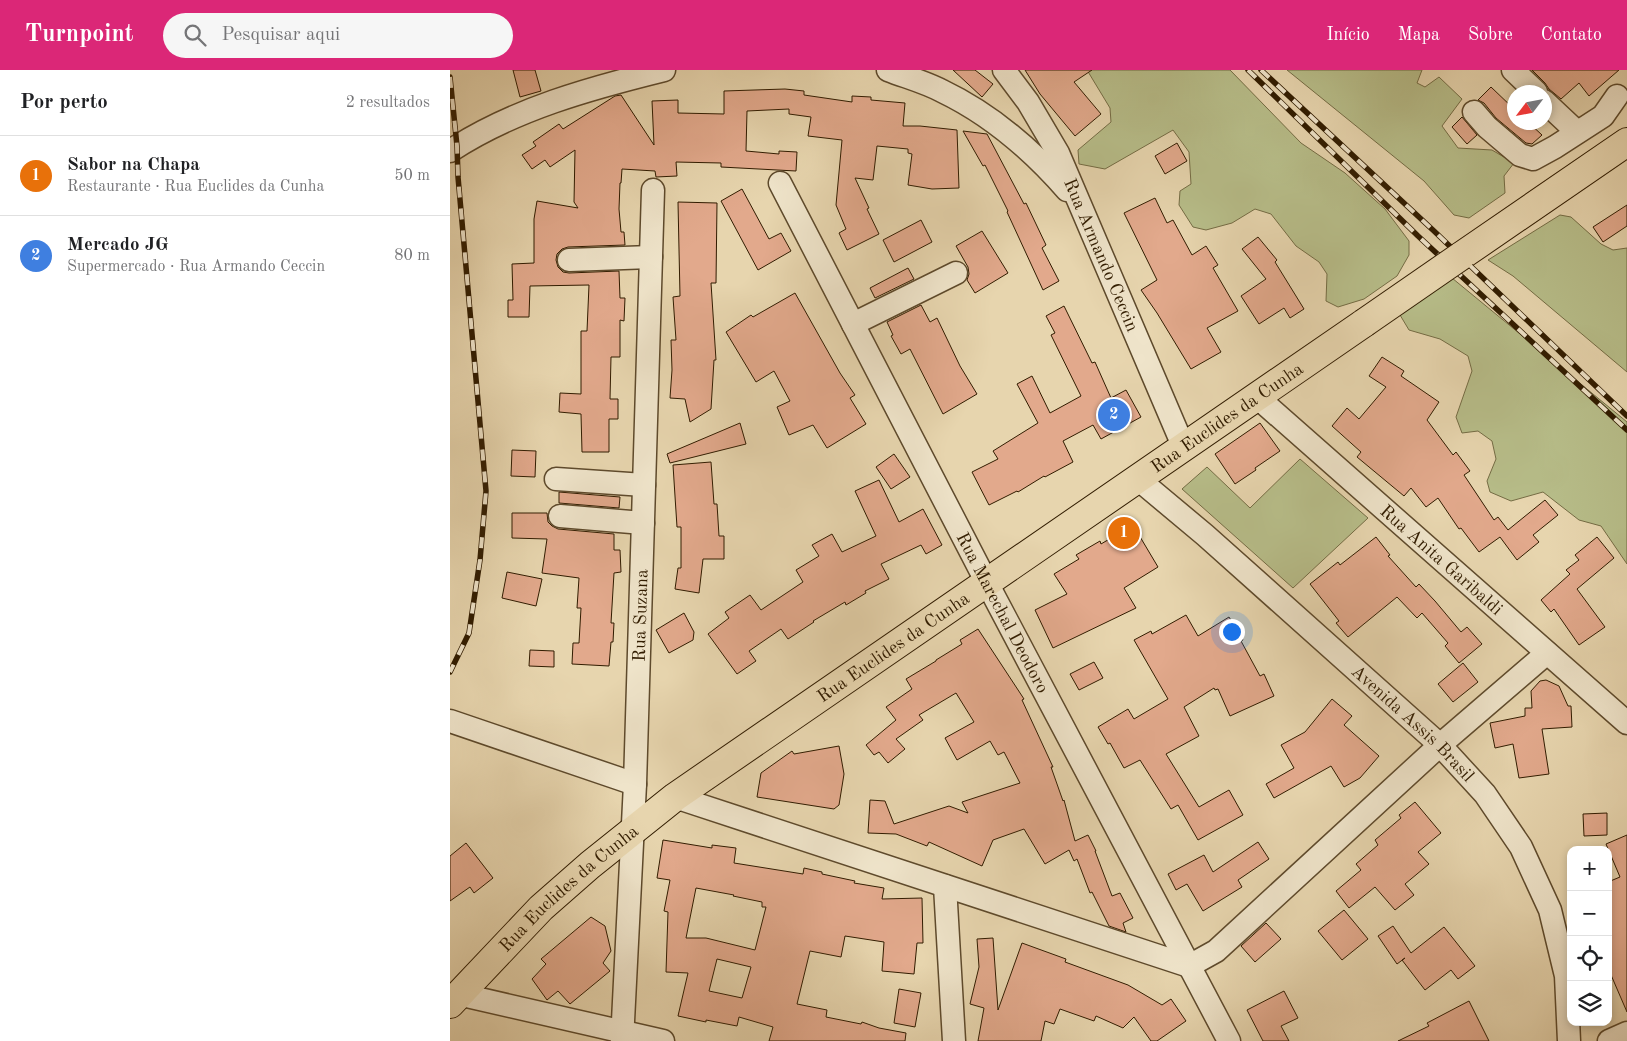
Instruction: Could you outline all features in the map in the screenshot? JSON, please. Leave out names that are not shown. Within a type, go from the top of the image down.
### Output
[{"type":"main road","name":"Rua Euclides da Cunha","points":[[454,999],[542,908],[633,830],[675,797],[1627,142]]},
{"type":"street","points":[[450,151],[498,125],[550,103],[664,70]]},
{"type":"street","points":[[888,70],[942,90],[976,110],[1010,135],[1046,167],[1081,206]]},
{"type":"street","name":"Rua Armando Ceccin","points":[[1004,70],[1028,102],[1058,153],[1184,448]]},
{"type":"street","points":[[1513,70],[1529,85]]},
{"type":"street","points":[[1474,112],[1520,155],[1533,159],[1603,116],[1617,96]]},
{"type":"street","points":[[1552,109],[1576,132]]},
{"type":"street","name":"Rua Marechal Deodoro","points":[[780,183],[987,584],[1229,1041]]},
{"type":"street","name":"Rua Suzana","points":[[622,1036],[635,784],[653,190]]},
{"type":"street","points":[[570,260],[651,257]]},
{"type":"street","points":[[853,324],[956,273]]},
{"type":"street","name":"Rua Anita Garibaldi","points":[[1257,397],[1627,723]]},
{"type":"street","points":[[556,479],[644,485]]},
{"type":"street","name":"Avenida Assis Brasil","points":[[1138,479],[1205,535],[1440,745],[1485,794],[1520,847],[1550,910],[1566,976],[1569,1041]]},
{"type":"street","points":[[560,516],[643,523]]},
{"type":"street","points":[[675,797],[1190,966],[1216,951],[1440,745],[1547,653]]},
{"type":"street","points":[[450,721],[635,784]]},
{"type":"street","points":[[944,886],[954,1041]]},
{"type":"street","points":[[454,999],[622,1036],[663,1041]]},
{"type":"street","points":[[1609,1041],[1627,1033]]},
{"type":"green space","points":[[1087,70],[1230,70],[1301,143],[1345,173],[1385,209],[1409,241],[1409,255],[1397,276],[1364,299],[1338,307],[1326,301],[1327,274],[1319,262],[1296,246],[1271,214],[1255,209],[1232,223],[1206,230],[1193,227],[1179,205],[1180,191],[1191,184],[1189,152],[1173,130],[1105,169],[1079,164],[1078,150],[1111,122],[1110,108]]},
{"type":"green space","points":[[1287,70],[1422,70],[1417,83],[1425,87],[1439,77],[1462,99],[1442,126],[1458,148],[1492,150],[1514,163],[1504,176],[1505,193],[1469,218],[1454,215],[1424,181]]},
{"type":"green space","points":[[1560,215],[1571,217],[1601,244],[1613,250],[1627,248],[1627,372],[1513,276],[1488,260]]},
{"type":"green space","points":[[1452,278],[1627,422],[1627,564],[1601,526],[1579,520],[1543,492],[1511,501],[1490,492],[1487,481],[1496,459],[1492,441],[1478,431],[1462,433],[1456,417],[1472,371],[1468,356],[1440,339],[1409,330],[1400,315]]},
{"type":"green space","points":[[1300,459],[1368,518],[1293,588],[1182,489],[1207,467],[1250,508]]},
{"type":"building","points":[[513,70],[535,70],[541,91],[520,97]]},
{"type":"building","points":[[953,70],[975,70],[993,84],[982,97]]},
{"type":"building","points":[[1025,70],[1092,70],[1074,82],[1101,114],[1075,136],[1040,94]]},
{"type":"building","points":[[1532,70],[1619,70],[1589,96],[1579,83],[1561,99],[1552,92],[1552,85],[1546,85]]},
{"type":"building","points":[[1491,87],[1507,102],[1507,127],[1496,118],[1484,103],[1478,100]]},
{"type":"building","points":[[785,89],[804,91],[804,95],[852,102],[852,96],[905,103],[903,126],[957,130],[959,188],[932,189],[908,185],[912,154],[908,153],[908,149],[877,146],[873,180],[855,178],[879,234],[847,250],[839,233],[846,229],[836,205],[842,140],[808,136],[811,117],[789,114],[789,109],[747,111],[746,151],[779,154],[779,151],[797,152],[796,171],[721,167],[721,163],[676,162],[677,176],[656,177],[655,171],[622,169],[619,209],[621,232],[624,232],[625,245],[568,247],[562,249],[557,254],[556,260],[558,267],[563,272],[619,271],[620,298],[625,298],[624,321],[620,320],[620,357],[611,357],[610,399],[618,399],[618,419],[609,419],[609,452],[582,452],[581,414],[559,412],[560,393],[581,394],[581,331],[587,331],[589,285],[530,286],[529,317],[508,317],[508,300],[513,300],[512,264],[534,263],[534,219],[537,201],[578,208],[574,202],[575,150],[550,167],[545,160],[532,169],[522,155],[536,146],[533,142],[559,124],[563,129],[615,96],[621,95],[654,145],[652,101],[678,100],[678,113],[724,114],[724,91]]},
{"type":"building","points":[[1462,117],[1477,135],[1467,144],[1452,127]]},
{"type":"building","points":[[1510,130],[1537,130],[1542,135],[1532,144],[1526,143]]},
{"type":"building","points":[[963,131],[987,134],[1024,204],[1026,203],[1046,245],[1042,248],[1059,281],[1043,290],[1008,211],[985,165],[983,166]]},
{"type":"building","points":[[1177,143],[1187,161],[1165,174],[1155,156]]},
{"type":"building","points":[[742,189],[769,239],[781,233],[791,251],[758,270],[721,201]]},
{"type":"building","points":[[1155,198],[1167,223],[1173,220],[1192,255],[1206,246],[1218,265],[1213,268],[1238,311],[1207,328],[1221,352],[1191,369],[1141,290],[1157,280],[1124,213]]},
{"type":"building","points":[[678,202],[717,203],[716,283],[711,283],[716,360],[714,360],[711,409],[690,422],[685,399],[670,398],[672,370],[671,340],[676,340],[673,297],[680,296]]},
{"type":"building","points":[[1627,205],[1627,226],[1603,242],[1593,227]]},
{"type":"building","points":[[921,220],[932,242],[894,262],[883,240]]},
{"type":"building","points":[[982,231],[1008,273],[975,293],[967,280],[969,274],[968,267],[956,246]]},
{"type":"building","points":[[1258,237],[1277,260],[1275,262],[1304,309],[1290,318],[1284,308],[1259,324],[1241,296],[1266,279],[1242,249]]},
{"type":"building","points":[[908,268],[914,279],[875,298],[870,288]]},
{"type":"building","points":[[795,293],[840,373],[855,395],[850,398],[866,424],[827,448],[813,425],[789,435],[777,407],[790,401],[774,371],[756,382],[726,332],[751,315],[753,317]]},
{"type":"building","points":[[921,305],[930,322],[937,318],[960,366],[977,394],[943,414],[910,349],[901,354],[891,336],[893,335],[887,322]]},
{"type":"building","points":[[1064,306],[1092,363],[1095,362],[1111,398],[1126,390],[1141,417],[1101,439],[1093,425],[1063,441],[1073,462],[1044,476],[1018,492],[989,505],[972,472],[998,459],[993,451],[1038,423],[1017,384],[1032,376],[1050,413],[1081,396],[1051,335],[1055,333],[1046,316]]},
{"type":"building","points":[[1382,357],[1404,371],[1401,376],[1439,402],[1427,420],[1453,455],[1456,452],[1470,471],[1464,475],[1494,520],[1498,517],[1508,530],[1545,500],[1558,515],[1533,535],[1539,542],[1517,560],[1500,537],[1479,552],[1461,528],[1459,529],[1438,498],[1426,507],[1411,488],[1404,496],[1357,457],[1361,452],[1332,426],[1347,408],[1359,419],[1386,387],[1369,376]]},
{"type":"building","points":[[740,423],[746,444],[670,463],[667,454]]},
{"type":"building","points":[[1260,423],[1280,451],[1235,484],[1215,454]]},
{"type":"building","points":[[512,450],[536,451],[535,477],[511,476]]},
{"type":"building","points":[[894,454],[910,477],[891,489],[876,467]]},
{"type":"building","points":[[711,462],[714,504],[717,504],[719,536],[724,536],[724,559],[703,559],[699,593],[675,589],[678,568],[681,568],[681,527],[677,527],[673,465]]},
{"type":"building","points":[[879,480],[899,522],[923,509],[942,545],[926,554],[921,545],[881,564],[889,579],[865,591],[866,593],[846,605],[845,602],[813,621],[788,639],[781,629],[749,651],[756,661],[737,674],[708,634],[729,618],[725,612],[750,595],[761,610],[803,582],[796,570],[819,556],[812,545],[832,534],[842,552],[876,536],[855,491]]},
{"type":"building","points":[[559,492],[620,497],[619,508],[559,503]]},
{"type":"building","points":[[512,513],[547,513],[548,522],[558,529],[614,534],[614,550],[620,550],[621,572],[614,573],[611,623],[614,623],[613,642],[611,642],[609,666],[572,664],[573,643],[579,643],[581,608],[577,608],[579,578],[542,573],[547,539],[512,538]]},
{"type":"building","points":[[1133,525],[1158,567],[1124,588],[1136,608],[1053,648],[1035,610],[1067,594],[1054,574],[1079,559],[1076,555],[1100,541],[1101,544]]},
{"type":"building","points":[[1376,537],[1390,555],[1388,556],[1416,587],[1419,584],[1461,632],[1467,627],[1482,644],[1459,663],[1445,646],[1448,643],[1422,613],[1417,618],[1397,597],[1348,637],[1336,623],[1339,621],[1310,584],[1338,562],[1340,565]]},
{"type":"building","points":[[1597,537],[1614,558],[1577,589],[1605,627],[1579,645],[1554,609],[1551,612],[1541,600],[1570,574],[1566,570],[1579,560],[1575,555]]},
{"type":"building","points":[[507,572],[542,579],[536,606],[502,598]]},
{"type":"building","points":[[684,613],[694,632],[693,640],[669,653],[656,630]]},
{"type":"building","points":[[1186,615],[1198,636],[1229,617],[1243,640],[1241,641],[1260,676],[1264,674],[1274,696],[1230,716],[1218,689],[1215,690],[1214,688],[1184,707],[1199,736],[1166,754],[1199,807],[1229,790],[1243,815],[1198,840],[1178,805],[1171,809],[1140,760],[1124,768],[1110,743],[1108,744],[1098,727],[1128,709],[1134,719],[1168,699],[1134,640],[1151,631],[1152,634]]},
{"type":"building","points":[[978,629],[1024,699],[1022,700],[1053,767],[1051,767],[1064,800],[1075,841],[1088,835],[1096,851],[1112,896],[1120,893],[1133,918],[1123,923],[1126,932],[1109,926],[1092,892],[1090,893],[1077,859],[1074,861],[1069,850],[1045,864],[1024,829],[993,840],[982,866],[929,842],[927,846],[896,834],[868,833],[870,800],[885,801],[894,824],[949,806],[968,813],[962,802],[1020,783],[1004,752],[998,755],[990,741],[957,760],[945,738],[974,722],[956,693],[919,715],[923,720],[896,739],[905,749],[888,763],[879,752],[874,755],[866,745],[896,720],[886,707],[912,689],[906,679],[962,644],[960,640]]},
{"type":"building","points":[[530,650],[554,651],[554,667],[529,666]]},
{"type":"building","points":[[1094,662],[1103,678],[1079,690],[1070,674]]},
{"type":"building","points":[[1463,663],[1478,682],[1453,702],[1438,684]]},
{"type":"building","points":[[1546,680],[1559,686],[1568,706],[1571,706],[1572,727],[1542,729],[1549,774],[1519,778],[1513,744],[1495,748],[1490,723],[1525,716],[1525,708],[1532,708],[1531,691],[1540,681]]},
{"type":"building","points":[[1332,699],[1352,716],[1344,725],[1379,756],[1360,778],[1344,787],[1331,766],[1274,798],[1266,784],[1294,768],[1281,745],[1305,732]]},
{"type":"building","points":[[839,746],[844,774],[839,805],[834,809],[757,797],[761,773],[792,751],[794,754]]},
{"type":"building","points":[[1415,802],[1441,833],[1418,852],[1429,864],[1405,884],[1414,895],[1395,910],[1375,887],[1349,908],[1336,891],[1361,870],[1356,864],[1378,845],[1375,840],[1401,818],[1399,815]]},
{"type":"building","points":[[1607,813],[1607,835],[1584,836],[1583,814]]},
{"type":"building","points":[[1627,835],[1627,1012],[1612,977],[1612,880],[1620,877],[1612,858],[1612,846],[1607,846],[1606,844]]},
{"type":"building","points":[[663,840],[712,848],[712,845],[736,848],[734,863],[803,874],[804,868],[822,872],[822,874],[855,881],[854,883],[884,888],[882,899],[922,898],[923,943],[917,943],[914,974],[882,971],[884,942],[845,936],[841,957],[810,951],[797,1004],[827,1010],[826,1017],[861,1024],[862,1022],[879,1028],[906,1033],[905,1041],[769,1041],[773,1027],[739,1017],[737,1026],[678,1016],[688,973],[666,972],[668,912],[664,911],[670,880],[657,878]],"holes":[[[696,888],[762,902],[762,907],[766,907],[755,950],[706,938],[686,938]],[[717,959],[751,967],[742,998],[709,991]]]},
{"type":"building","points":[[1258,842],[1269,859],[1238,880],[1242,887],[1203,911],[1187,884],[1176,890],[1168,874],[1204,855],[1213,872]]},
{"type":"building","points":[[466,843],[493,878],[474,893],[470,887],[450,901],[450,856]]},
{"type":"building","points":[[1344,910],[1368,939],[1342,960],[1318,931]]},
{"type":"building","points":[[591,917],[605,926],[611,951],[603,963],[610,971],[570,1004],[558,991],[547,1000],[532,979],[546,964],[541,959]]},
{"type":"building","points":[[1266,923],[1281,939],[1255,962],[1241,946]]},
{"type":"building","points":[[1393,926],[1411,953],[1444,927],[1475,966],[1458,979],[1451,970],[1425,990],[1402,960],[1397,964],[1378,936]]},
{"type":"building","points":[[993,938],[998,1010],[1022,943],[1066,959],[1065,962],[1128,985],[1162,1005],[1171,999],[1186,1021],[1157,1041],[1151,1041],[1134,1017],[1123,1028],[1096,1016],[1094,1021],[1060,1009],[1054,1024],[1045,1021],[1041,1041],[978,1041],[984,1008],[970,1004],[979,967],[977,939]]},
{"type":"building","points":[[899,989],[921,993],[915,1027],[894,1023]]},
{"type":"building","points":[[1284,991],[1298,1018],[1281,1026],[1289,1041],[1263,1041],[1247,1010]]},
{"type":"building","points":[[1469,1001],[1489,1041],[1398,1041],[1429,1026],[1427,1023]]},
{"type":"railway","points":[[1248,70],[1418,236],[1627,430]]},
{"type":"railway","points":[[1261,70],[1434,231],[1627,416]]},
{"type":"railway","points":[[450,77],[486,491],[480,560],[469,633],[450,672]]},
{"type":"place","name":"Mercado JG","points":[[1114,415]]},
{"type":"place","name":"Sabor na Chapa","points":[[1124,533]]}]
